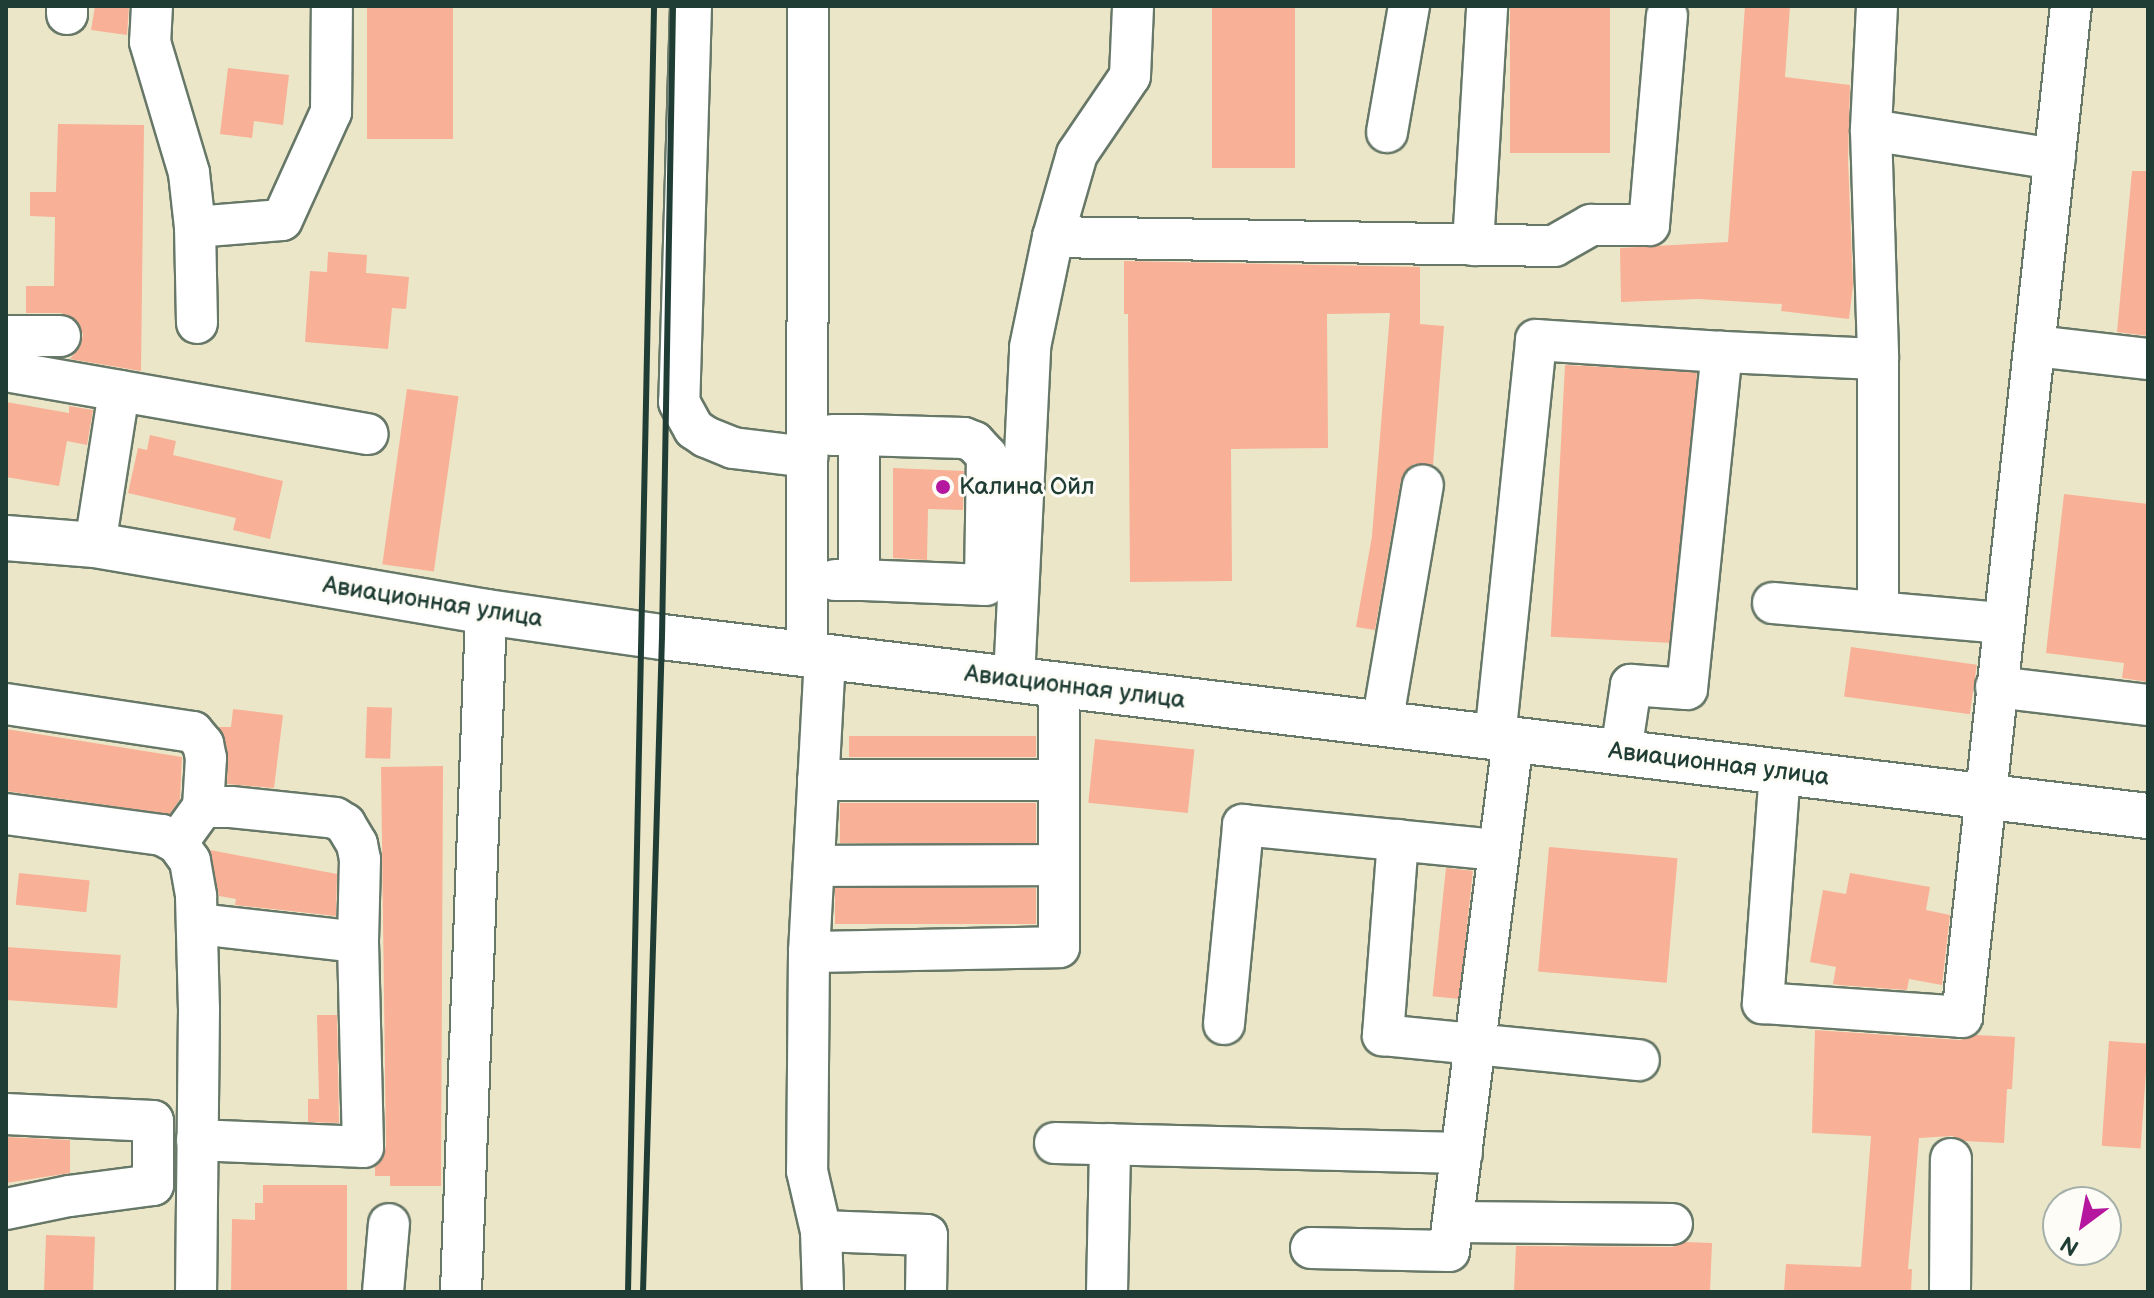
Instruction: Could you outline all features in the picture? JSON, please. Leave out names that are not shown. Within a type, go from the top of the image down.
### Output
[{"type":"main road","name":"Авиационная улица","points":[[6,538],[95,545],[486,612],[816,656],[2148,816]]},
{"type":"lane","points":[[152,6],[150,42],[189,173],[195,227],[197,323]]},
{"type":"lane","points":[[195,227],[282,220],[331,112],[332,6]]},
{"type":"lane","points":[[691,6],[679,402],[694,429],[733,448],[807,446],[859,435],[964,438],[974,442],[987,456],[985,585],[807,580]]},
{"type":"lane","points":[[808,6],[807,580],[816,656],[818,780],[809,952],[807,1171],[821,1231],[823,1292]]},
{"type":"lane","points":[[1014,679],[1030,347],[1053,237],[1077,154],[1130,76],[1133,6]]},
{"type":"lane","points":[[1387,132],[1409,6]]},
{"type":"lane","points":[[1473,245],[1487,6]]},
{"type":"lane","points":[[1877,6],[1871,130],[1878,359],[1878,610]]},
{"type":"lane","points":[[1780,771],[1763,1003],[1962,1017],[1983,796],[2071,6]]},
{"type":"lane","points":[[1053,237],[1554,246],[1591,225],[1649,225],[1667,16]]},
{"type":"lane","points":[[1871,130],[2055,159]]},
{"type":"lane","points":[[6,336],[60,336]]},
{"type":"lane","points":[[1311,1248],[1449,1251],[1499,850],[1504,739],[1536,340],[1878,359]]},
{"type":"lane","points":[[2035,346],[2148,359]]},
{"type":"lane","points":[[1621,752],[1631,685],[1687,689],[1722,352]]},
{"type":"lane","points":[[6,371],[368,434]]},
{"type":"lane","points":[[95,545],[119,391]]},
{"type":"lane","points":[[859,435],[859,580]]},
{"type":"lane","points":[[1382,724],[1423,485]]},
{"type":"lane","points":[[1773,603],[2003,623]]},
{"type":"lane","points":[[461,1292],[486,612]]},
{"type":"lane","points":[[809,952],[1059,947],[1059,686]]},
{"type":"lane","points":[[1996,687],[2148,705]]},
{"type":"lane","points":[[6,704],[193,732],[203,744],[206,758],[203,807],[177,843]]},
{"type":"lane","points":[[818,780],[1059,780]]},
{"type":"lane","points":[[197,1140],[363,1147],[358,942],[360,859],[357,844],[345,824],[323,815],[203,807]]},
{"type":"lane","points":[[6,814],[162,835],[177,843],[193,872],[197,924],[196,1292]]},
{"type":"lane","points":[[1224,1024],[1243,825],[1499,850]]},
{"type":"lane","points":[[1398,840],[1383,1035],[1639,1060]]},
{"type":"lane","points":[[814,866],[1059,865]]},
{"type":"lane","points":[[197,924],[358,942]]},
{"type":"lane","points":[[6,1114],[153,1121],[153,1185],[69,1196],[6,1209]]},
{"type":"lane","points":[[1055,1143],[1462,1153]]},
{"type":"lane","points":[[1107,1292],[1110,1144]]},
{"type":"lane","points":[[1950,1292],[1951,1159]]},
{"type":"lane","points":[[1453,1222],[1672,1224]]},
{"type":"lane","points":[[383,1292],[389,1224]]},
{"type":"lane","points":[[821,1231],[927,1235],[926,1292]]},
{"type":"building","points":[[95,6],[129,6],[127,35],[91,30]]},
{"type":"building","points":[[367,6],[453,6],[453,139],[367,139]]},
{"type":"building","points":[[1212,6],[1295,6],[1295,168],[1212,168]]},
{"type":"building","points":[[1510,6],[1610,6],[1610,153],[1510,153]]},
{"type":"building","points":[[1745,6],[1790,6],[1785,77],[1850,85],[1848,159],[1853,286],[1849,319],[1781,311],[1782,304],[1698,299],[1621,302],[1620,248],[1728,242]]},
{"type":"building","points":[[228,68],[289,75],[283,125],[254,121],[252,138],[220,134]]},
{"type":"building","points":[[58,124],[144,125],[141,371],[70,359],[80,347],[83,335],[79,324],[61,313],[26,313],[26,286],[54,286],[55,217],[30,216],[30,192],[56,192]]},
{"type":"building","points":[[2132,171],[2148,171],[2148,336],[2117,332]]},
{"type":"building","points":[[328,252],[367,255],[366,273],[409,277],[406,309],[392,308],[388,349],[305,342],[310,271],[327,272]]},
{"type":"building","points":[[1124,261],[1420,267],[1420,324],[1444,326],[1433,465],[1414,464],[1401,480],[1375,630],[1356,627],[1372,536],[1390,313],[1327,314],[1328,448],[1231,449],[1232,581],[1130,582],[1128,314],[1124,314]]},
{"type":"building","points":[[1565,365],[1697,372],[1683,644],[1551,637]]},
{"type":"building","points":[[407,389],[458,396],[434,572],[382,564]]},
{"type":"building","points":[[6,402],[69,413],[69,406],[93,410],[87,445],[67,441],[59,486],[6,477]]},
{"type":"building","points":[[150,435],[176,441],[173,455],[283,481],[270,539],[233,530],[236,518],[128,493],[138,448],[147,450]]},
{"type":"building","points":[[893,468],[964,471],[963,510],[928,509],[927,560],[893,558]]},
{"type":"building","points":[[2064,494],[2148,504],[2148,682],[2122,678],[2124,663],[2046,653]]},
{"type":"building","points":[[1851,647],[1977,665],[1970,714],[1844,697]]},
{"type":"building","points":[[367,707],[392,708],[390,759],[365,758]]},
{"type":"building","points":[[233,709],[283,715],[274,788],[227,784],[228,753],[219,727],[231,727]]},
{"type":"building","points":[[6,729],[182,757],[180,799],[170,814],[6,791]]},
{"type":"building","points":[[849,736],[1036,736],[1036,757],[849,757]]},
{"type":"building","points":[[1095,739],[1194,749],[1188,813],[1088,803]]},
{"type":"building","points":[[443,766],[441,1186],[390,1186],[390,1176],[375,1176],[375,1166],[383,1158],[386,1146],[381,767]]},
{"type":"building","points":[[840,803],[1036,803],[1036,843],[840,843]]},
{"type":"building","points":[[1549,847],[1678,858],[1667,983],[1538,972]]},
{"type":"building","points":[[210,850],[337,874],[336,916],[235,905],[236,899],[219,896]]},
{"type":"building","points":[[1446,868],[1473,871],[1459,999],[1433,996]]},
{"type":"building","points":[[19,873],[90,880],[86,912],[16,905]]},
{"type":"building","points":[[1850,873],[1930,887],[1926,910],[1950,915],[1942,985],[1909,979],[1907,990],[1833,984],[1836,967],[1810,962],[1823,890],[1846,894]]},
{"type":"building","points":[[835,888],[1036,888],[1036,924],[835,924]]},
{"type":"building","points":[[6,947],[121,955],[117,1008],[6,1000]]},
{"type":"building","points":[[317,1015],[337,1015],[339,1123],[308,1122],[308,1099],[319,1099]]},
{"type":"building","points":[[1815,1030],[1960,1040],[1975,1035],[2015,1037],[2012,1089],[2007,1089],[2004,1143],[1964,1141],[1952,1136],[1919,1138],[1908,1269],[1912,1269],[1911,1292],[1784,1292],[1786,1264],[1861,1267],[1871,1136],[1812,1133]]},
{"type":"building","points":[[2109,1041],[2148,1044],[2141,1148],[2102,1146]]},
{"type":"building","points":[[6,1137],[70,1140],[70,1173],[6,1183]]},
{"type":"building","points":[[263,1185],[347,1185],[347,1292],[231,1292],[232,1219],[255,1220],[255,1203],[263,1203]]},
{"type":"building","points":[[46,1235],[95,1237],[93,1292],[44,1292]]},
{"type":"building","points":[[1685,1242],[1712,1243],[1710,1292],[1514,1292],[1516,1246],[1672,1247]]},
{"type":"railway","points":[[628,1292],[654,6]]},
{"type":"railway","points":[[643,1292],[662,637],[673,6]]},
{"type":"place","name":"Калина Ойл","points":[[943,487]]}]
